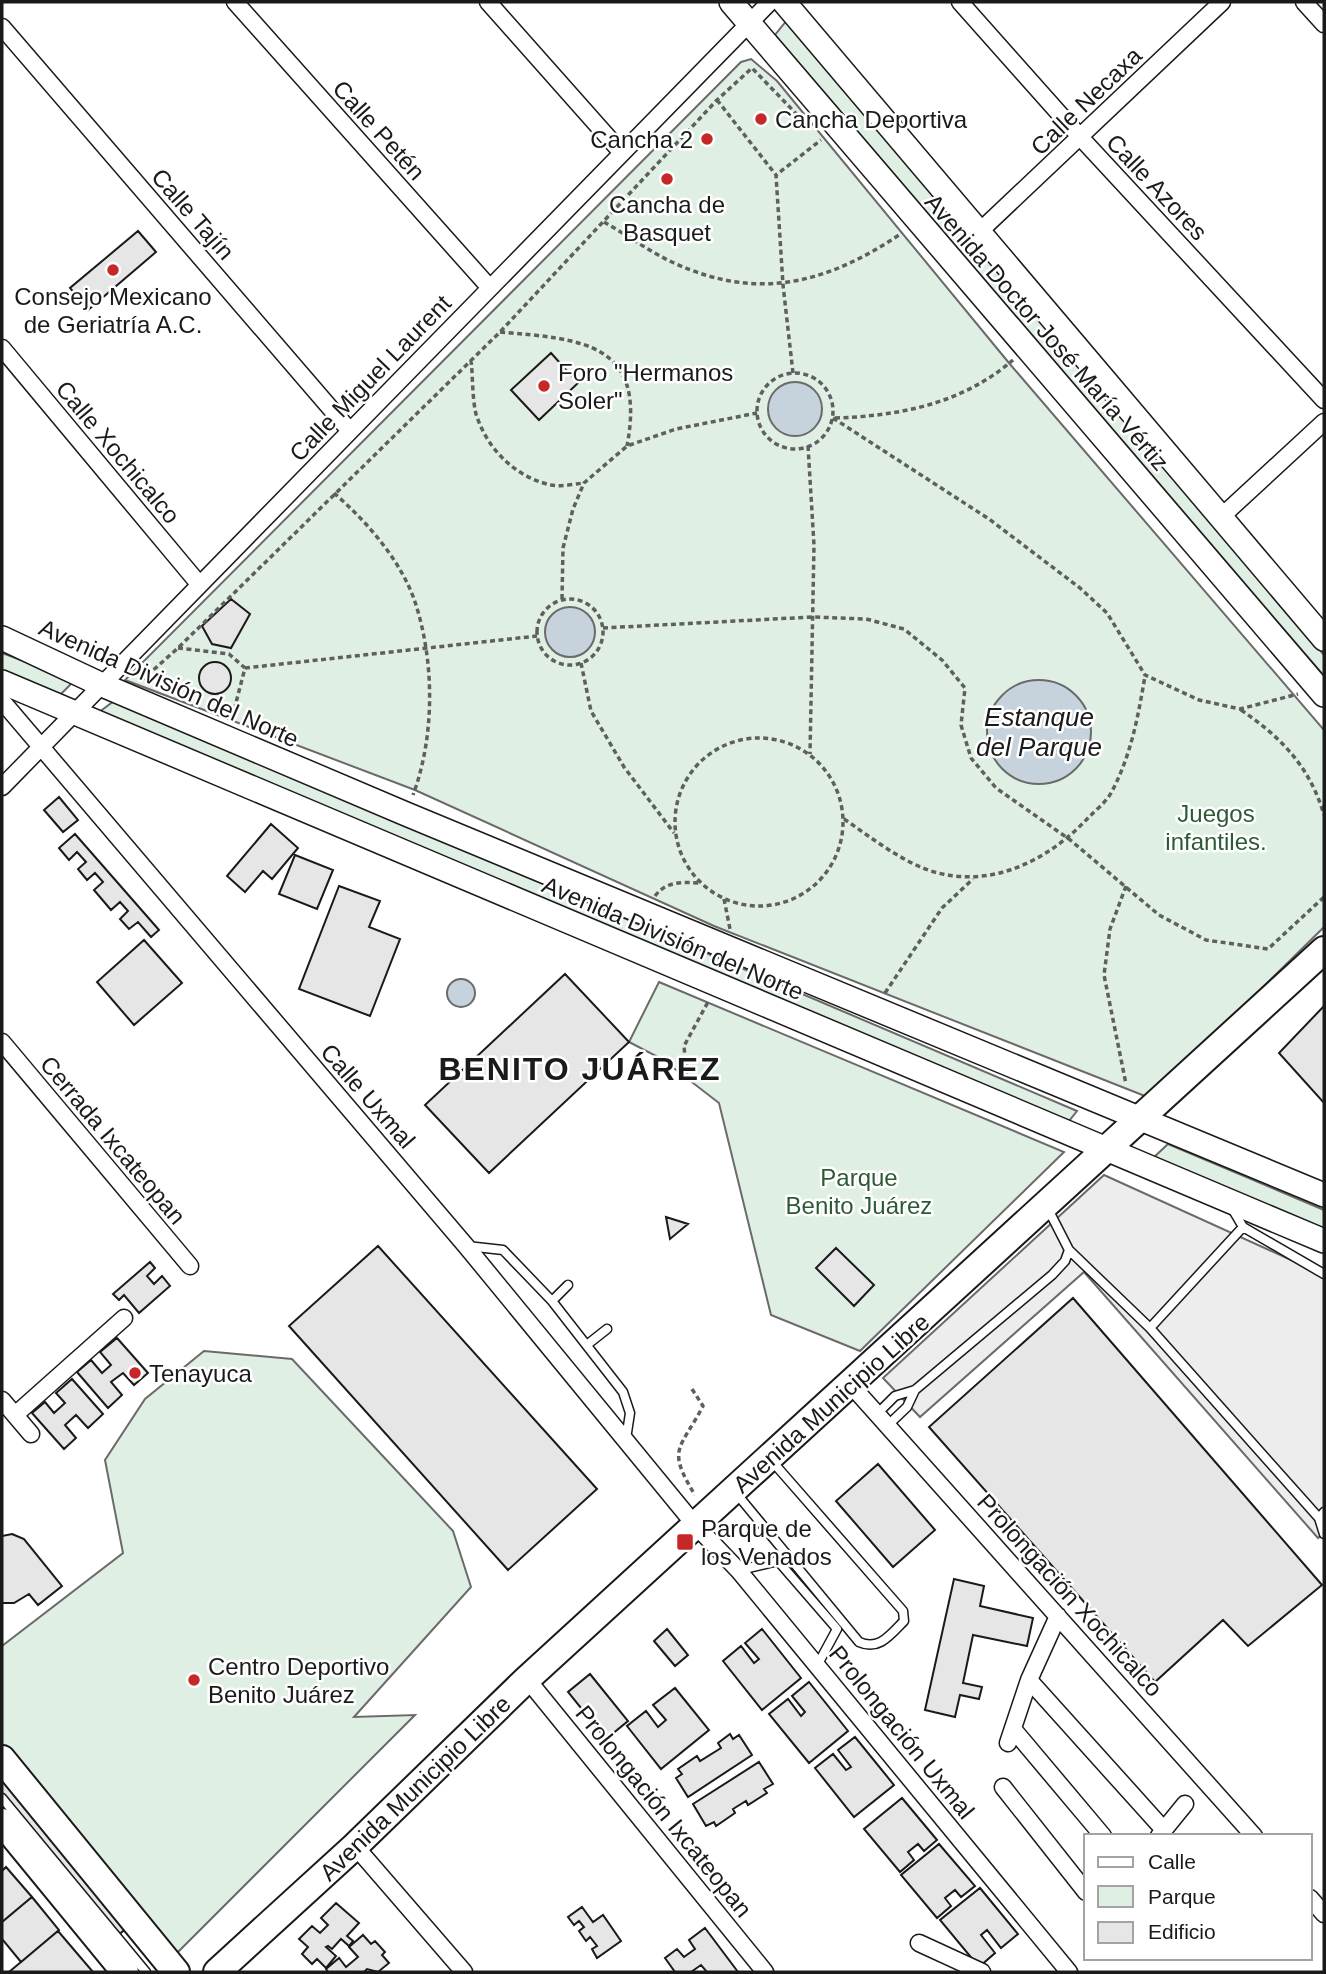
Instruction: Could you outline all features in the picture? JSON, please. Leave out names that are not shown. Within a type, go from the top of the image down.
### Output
[{"type":"main road","name":"Avenida Doctor José María Vértiz","points":[[731,2],[1319,689]]},
{"type":"main road","name":"Avenida Doctor José María Vértiz","points":[[784,2],[1324,639]]},
{"type":"main road","name":"Avenida División del Norte","points":[[2,638],[100,684],[406,814],[1324,1195]]},
{"type":"main road","name":"Avenida División del Norte","points":[[2,682],[1324,1241]]},
{"type":"main road","name":"Avenida Municipio Libre","points":[[217,1972],[355,1846],[527,1679],[1324,950]]},
{"type":"main road","points":[[2,1759],[176,1972]]},
{"type":"main road","points":[[2,1822],[125,1972]]},
{"type":"street","name":"Calle Petén","points":[[235,2],[490,288]]},
{"type":"street","points":[[488,2],[622,153]]},
{"type":"street","name":"Calle Miguel Laurent","points":[[2,787],[770,2]]},
{"type":"street","name":"Calle Azores","points":[[960,2],[1081,138],[1324,400]]},
{"type":"street","name":"Calle Necaxa","points":[[979,232],[1222,2]]},
{"type":"street","points":[[1304,2],[1324,24]]},
{"type":"street","name":"Calle Tajín","points":[[2,27],[349,431]]},
{"type":"street","name":"Calle Xochicalco","points":[[2,348],[200,584]]},
{"type":"street","points":[[1220,518],[1324,422]]},
{"type":"street","name":"Calle Uxmal","points":[[2,701],[466,1246],[625,1441],[701,1520]]},
{"type":"street","name":"Cerrada Ixcateopan","points":[[2,1042],[190,1266]]},
{"type":"street","points":[[15,1415],[124,1318]]},
{"type":"street","name":"Prolongación Xochicalco","points":[[851,1385],[1252,1834]]},
{"type":"street","points":[[2,1399],[31,1434]]},
{"type":"street","name":"Prolongación Uxmal","points":[[701,1520],[1069,1972]]},
{"type":"street","points":[[1058,1616],[1029,1680],[1011,1736],[1101,1834]]},
{"type":"street","name":"Prolongación Ixcateopan","points":[[527,1679],[765,1972]]},
{"type":"street","points":[[1029,1680],[1162,1833],[1185,1804]]},
{"type":"street","points":[[1003,1787],[1084,1889]]},
{"type":"street","points":[[355,1846],[464,1972]]},
{"type":"street","points":[[1312,1900],[1324,1914]]},
{"type":"street","points":[[919,1943],[982,1972]]},
{"type":"lane","points":[[1228,1201],[1243,1227],[1324,1274]]},
{"type":"lane","points":[[1046,1206],[1069,1250],[1150,1328],[1291,1490],[1321,1515],[1324,1534]]},
{"type":"lane","points":[[1150,1328],[1243,1227]]},
{"type":"lane","points":[[466,1246],[503,1250],[552,1301],[623,1392],[631,1413],[625,1441]]},
{"type":"lane","points":[[882,1420],[895,1396],[915,1390],[1052,1276],[1065,1261],[1069,1250]]},
{"type":"lane","points":[[552,1301],[568,1285]]},
{"type":"lane","points":[[587,1344],[607,1329]]},
{"type":"lane","points":[[882,1420],[907,1407],[915,1390]]},
{"type":"lane","points":[[770,1459],[903,1611],[905,1617],[881,1643],[869,1646],[859,1642],[840,1627],[778,1561]]},
{"type":"lane","points":[[734,1490],[840,1627]]},
{"type":"lane","points":[[778,1561],[783,1550]]},
{"type":"lane","points":[[739,1570],[778,1561]]},
{"type":"lane","points":[[818,1664],[840,1627]]},
{"type":"lane","points":[[2,1767],[166,1972]]},
{"type":"lane","points":[[2,1798],[146,1972]]},
{"type":"path","points":[[141,681],[178,648],[500,332],[718,100],[752,68],[822,140],[776,175]]},
{"type":"path","points":[[718,100],[776,175],[783,285],[793,373]]},
{"type":"path","points":[[604,222],[674,263],[722,279],[783,285],[832,272],[864,258],[917,220]]},
{"type":"path","points":[[500,332],[577,340],[599,350],[626,378],[631,392],[632,421],[627,446]]},
{"type":"path","points":[[833,418],[881,416],[934,405],[973,388],[1026,348]]},
{"type":"path","points":[[471,360],[476,412],[485,436],[499,457],[524,475],[553,485],[584,483]]},
{"type":"path","points":[[793,373],[814,378],[823,385],[832,405],[833,418],[824,435],[808,446],[785,447],[774,443],[765,435],[757,413],[763,390],[781,375],[793,373]]},
{"type":"path","points":[[562,599],[564,548],[573,509],[584,483],[627,446],[701,422],[757,413]]},
{"type":"path","points":[[833,418],[989,519],[1080,588],[1107,612],[1145,675],[1199,700],[1240,709],[1275,733],[1302,767],[1324,815]]},
{"type":"path","points":[[808,446],[814,545],[810,754]]},
{"type":"path","points":[[334,493],[355,512],[389,553],[414,599],[425,649],[429,705],[426,746],[406,814]]},
{"type":"path","points":[[562,599],[584,601],[593,608],[603,628],[598,649],[581,663],[572,665],[552,660],[545,654],[537,636],[540,617],[553,603],[562,599]]},
{"type":"path","points":[[603,628],[812,617],[866,619],[904,629],[942,660],[965,688],[961,725],[971,758],[996,789],[1069,839],[1159,915],[1206,940],[1268,949],[1324,897]]},
{"type":"path","points":[[178,648],[229,654],[245,668],[537,636]]},
{"type":"path","points":[[581,663],[591,711],[624,767],[675,833]]},
{"type":"path","points":[[226,738],[245,668]]},
{"type":"path","points":[[844,819],[894,854],[932,871],[973,879],[1019,869],[1069,839],[1110,795],[1134,740],[1145,675]]},
{"type":"path","points":[[1240,709],[1319,689]]},
{"type":"path","points":[[757,737],[786,741],[810,754],[828,772],[839,794],[844,819],[840,847],[827,873],[806,892],[780,904],[751,907],[724,900],[700,883],[683,860],[675,833],[676,805],[686,778],[713,751],[729,742],[757,737]]},
{"type":"path","points":[[880,1011],[885,992],[942,908],[973,879]]},
{"type":"path","points":[[642,912],[661,887],[679,882],[700,883]]},
{"type":"path","points":[[1126,886],[1110,929],[1104,975],[1126,1084]]},
{"type":"path","points":[[724,900],[729,916],[729,948]]},
{"type":"path","points":[[687,1078],[684,1046],[717,985]]},
{"type":"path","points":[[692,1389],[702,1406],[681,1441],[677,1457],[701,1520]]},
{"type":"green space","points":[[787,20],[1324,655],[1324,676],[775,35]]},
{"type":"green space","name":"Juegos infantiles.","points":[[751,59],[777,81],[1009,363],[1324,730],[1324,927],[1150,1098],[714,926],[415,790],[125,680],[741,62]]},
{"type":"green space","points":[[2,653],[75,680],[60,695],[2,670]]},
{"type":"green space","points":[[114,701],[1077,1111],[1069,1121],[98,713]]},
{"type":"green space","name":"Parque Benito Juárez","points":[[659,982],[1064,1152],[860,1351],[771,1315],[719,1103],[662,1059],[629,1042]]},
{"type":"green space","points":[[1168,1144],[1324,1210],[1324,1233],[1151,1160]]},
{"type":"green space","name":"Centro Deportivo Benito Juárez","points":[[204,1351],[292,1359],[453,1531],[471,1587],[354,1717],[415,1715],[169,1961],[2,1774],[2,1646],[123,1553],[105,1460],[145,1399]]},
{"type":"shaded area","points":[[1104,1175],[1324,1275],[1324,1533],[1318,1538],[1084,1272],[920,1417],[883,1378]]},
{"type":"water","points":[[800,382],[810,386],[818,394],[822,409],[818,424],[810,432],[790,436],[780,432],[772,424],[768,404],[772,394],[780,386]]},
{"type":"water","points":[[570,607],[588,614],[595,632],[588,650],[570,657],[552,650],[545,632],[552,614]]},
{"type":"water","name":"Estanque del Parque","points":[[1039,680],[1059,684],[1076,695],[1087,712],[1091,732],[1087,752],[1076,769],[1059,780],[1039,784],[1019,780],[1002,769],[991,752],[987,732],[991,712],[1002,695],[1019,684]]},
{"type":"water","points":[[461,979],[471,983],[475,993],[471,1003],[461,1007],[451,1003],[447,993],[451,983]]},
{"type":"building","name":"Consejo Mexicano de Geriatría A.C.","points":[[138,231],[156,252],[88,310],[70,288]]},
{"type":"building","name":"Foro \"Hermanos Soler\"","points":[[551,353],[578,383],[539,420],[511,390]]},
{"type":"building","points":[[231,599],[250,614],[231,648],[212,644],[202,626]]},
{"type":"building","points":[[215,662],[227,666],[231,678],[227,690],[215,694],[203,690],[199,678],[203,666]]},
{"type":"building","points":[[59,797],[78,820],[63,832],[44,810]]},
{"type":"building","points":[[271,824],[298,848],[272,879],[263,871],[245,892],[227,876]]},
{"type":"building","points":[[75,834],[159,930],[151,937],[138,922],[129,929],[120,919],[128,911],[120,902],[111,910],[94,890],[103,882],[95,873],[87,880],[78,869],[86,862],[77,852],[69,860],[59,848]]},
{"type":"building","points":[[295,855],[333,870],[317,909],[279,894]]},
{"type":"building","points":[[339,886],[380,901],[369,927],[400,939],[370,1016],[299,989]]},
{"type":"building","points":[[144,940],[182,983],[134,1025],[97,982]]},
{"type":"building","points":[[565,974],[629,1042],[489,1173],[425,1105]]},
{"type":"building","points":[[1324,1006],[1324,1103],[1279,1053]]},
{"type":"building","points":[[666,1217],[688,1224],[670,1239]]},
{"type":"building","points":[[378,1246],[597,1489],[508,1570],[289,1326]]},
{"type":"building","points":[[836,1248],[874,1285],[854,1306],[816,1268]]},
{"type":"building","points":[[150,1262],[155,1268],[147,1276],[154,1284],[162,1276],[170,1286],[139,1313],[124,1295],[119,1300],[113,1294]]},
{"type":"building","points":[[1073,1298],[1322,1585],[1248,1646],[1223,1620],[1155,1682],[929,1427]]},
{"type":"building","name":"Tenayuca","points":[[117,1338],[148,1373],[134,1385],[123,1373],[111,1382],[122,1395],[108,1408],[77,1372],[91,1360],[102,1373],[111,1365],[100,1352]]},
{"type":"building","points":[[72,1379],[103,1414],[88,1428],[76,1415],[65,1425],[76,1438],[64,1449],[32,1413],[45,1402],[54,1413],[65,1403],[56,1393]]},
{"type":"building","points":[[878,1464],[935,1530],[893,1567],[836,1501]]},
{"type":"building","points":[[12,1534],[24,1539],[62,1586],[38,1605],[29,1594],[14,1603],[2,1603],[2,1536]]},
{"type":"building","points":[[954,1579],[984,1586],[980,1606],[1033,1618],[1027,1646],[973,1635],[963,1683],[982,1687],[979,1699],[960,1695],[955,1717],[925,1710]]},
{"type":"building","points":[[667,1629],[688,1655],[675,1666],[654,1641]]},
{"type":"building","points":[[762,1629],[801,1678],[762,1710],[723,1661],[741,1646],[754,1663],[759,1659],[745,1643]]},
{"type":"building","points":[[590,1674],[628,1721],[606,1739],[568,1692]]},
{"type":"building","points":[[809,1682],[848,1731],[809,1763],[769,1714],[788,1699],[801,1716],[805,1712],[792,1696]]},
{"type":"building","points":[[675,1688],[709,1730],[661,1769],[627,1726],[646,1711],[658,1727],[666,1720],[653,1705]]},
{"type":"building","points":[[730,1734],[733,1739],[739,1735],[752,1755],[688,1797],[676,1778],[682,1774],[678,1769],[697,1756],[700,1761],[721,1748],[718,1743]]},
{"type":"building","points":[[855,1737],[894,1785],[854,1817],[815,1768],[833,1754],[846,1770],[851,1767],[838,1750]]},
{"type":"building","points":[[759,1762],[773,1784],[764,1789],[767,1793],[748,1805],[746,1801],[733,1809],[735,1813],[716,1826],[714,1822],[706,1826],[693,1804]]},
{"type":"building","points":[[2,1765],[131,1925],[114,1938],[2,1799]]},
{"type":"building","points":[[902,1798],[937,1840],[924,1851],[918,1844],[908,1852],[914,1860],[900,1872],[864,1829]]},
{"type":"building","points":[[939,1844],[975,1886],[961,1897],[955,1890],[945,1898],[951,1906],[937,1918],[901,1875]]},
{"type":"building","points":[[6,1867],[32,1897],[2,1922],[2,1871]]},
{"type":"building","points":[[980,1888],[1018,1934],[1001,1948],[987,1930],[981,1935],[995,1953],[979,1967],[940,1920]]},
{"type":"building","points":[[32,1897],[59,1930],[21,1962],[2,1939],[2,1922]]},
{"type":"building","points":[[336,1903],[359,1923],[347,1936],[353,1941],[349,1946],[341,1939],[332,1949],[326,1947],[336,1956],[326,1968],[317,1959],[312,1964],[302,1954],[308,1947],[299,1939],[312,1926],[320,1933],[328,1925],[321,1918]]},
{"type":"building","points":[[582,1907],[593,1922],[603,1915],[621,1941],[597,1958],[592,1949],[597,1946],[590,1937],[586,1941],[579,1931],[584,1927],[579,1921],[574,1925],[568,1917]]},
{"type":"building","points":[[705,1928],[738,1972],[707,1972],[701,1965],[691,1972],[675,1972],[665,1958],[677,1949],[684,1957],[695,1949],[689,1940]]},
{"type":"building","points":[[58,1931],[93,1972],[9,1972],[21,1962]]},
{"type":"building","points":[[363,1935],[371,1944],[375,1941],[385,1952],[382,1955],[389,1963],[378,1972],[367,1969],[364,1972],[328,1972],[326,1969],[339,1958],[346,1967],[358,1957],[349,1947]]},
{"type":"place","name":"Cancha Deportiva","points":[[761,119]]},
{"type":"place","name":"Cancha 2","points":[[707,139]]},
{"type":"place","name":"Cancha de Basquet","points":[[667,179]]},
{"type":"place","name":"Consejo Mexicano de Geriatría A.C.","points":[[113,270]]},
{"type":"place","name":"Foro \"Hermanos Soler\"","points":[[544,386]]},
{"type":"place","name":"Tenayuca","points":[[135,1373]]},
{"type":"place","name":"Parque de los Venados","points":[[685,1542]]},
{"type":"place","name":"Centro Deportivo Benito Juárez","points":[[194,1680]]},
{"type":"district","name":"BENITO JUÁREZ","points":[[580,1069]]}]
